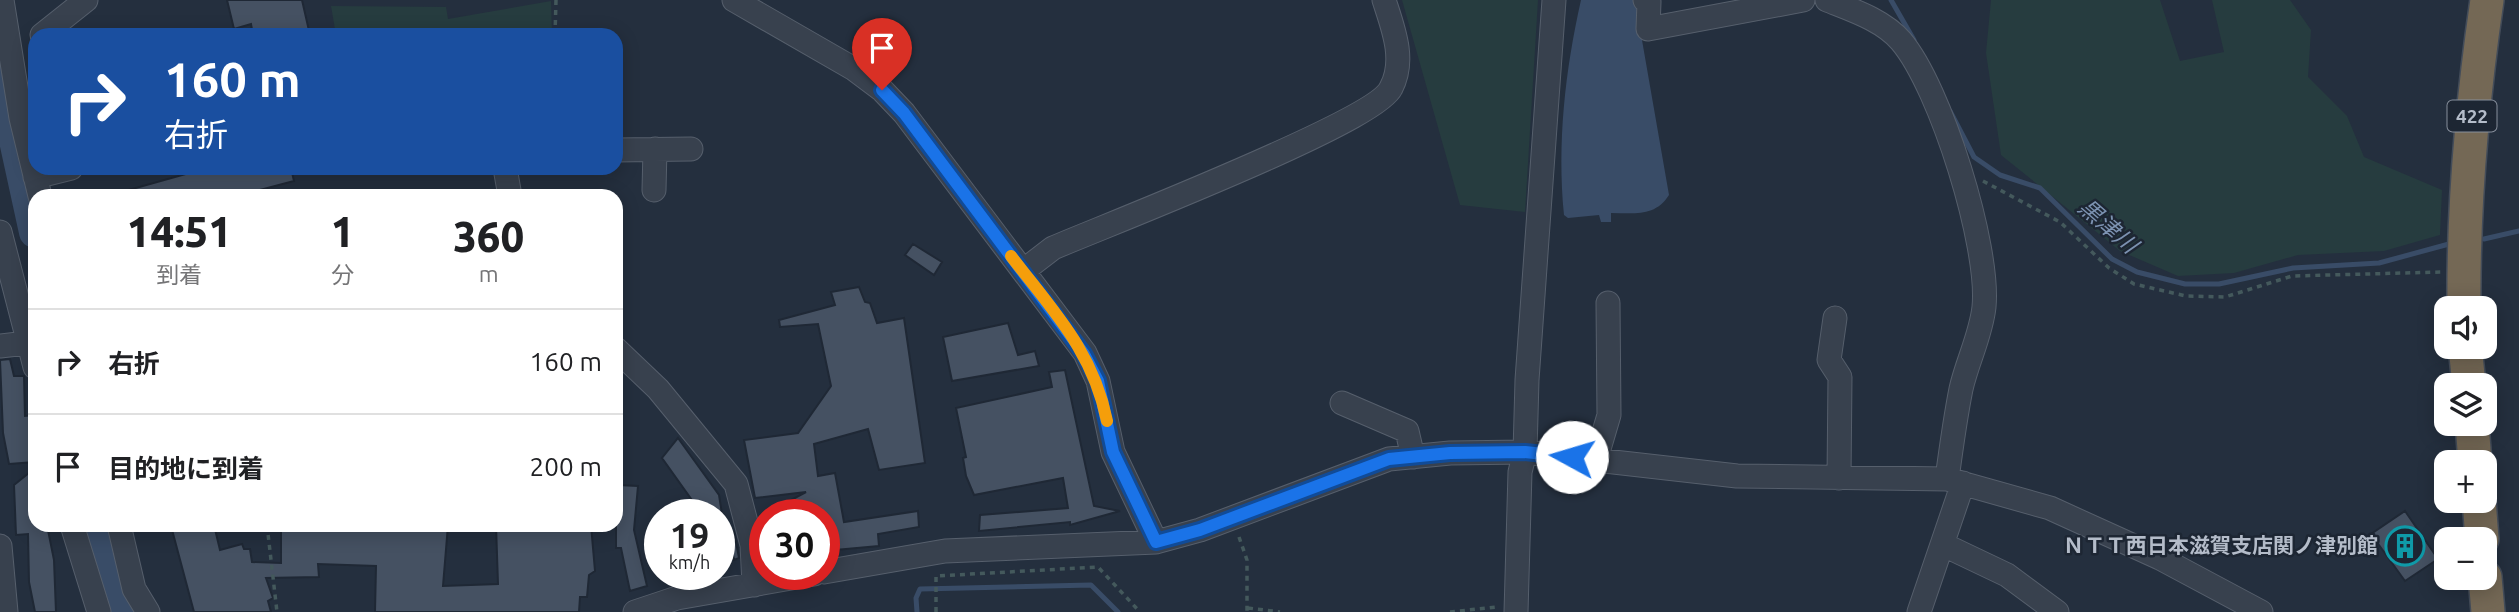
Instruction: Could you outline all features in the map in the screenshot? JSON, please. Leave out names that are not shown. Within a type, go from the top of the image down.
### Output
[{"type":"highway","name":"422","points":[[2464,296],[2467,173],[2487,0]]},
{"type":"highway","points":[[2486,590],[2488,612]]},
{"type":"street","points":[[2,0],[12,59],[10,95],[21,118],[28,148]]},
{"type":"street","points":[[51,28],[86,0]]},
{"type":"street","points":[[734,0],[854,69],[882,90],[904,113],[1089,363],[1098,381],[1113,452],[1156,542]]},
{"type":"street","points":[[1023,271],[1053,248],[1317,136],[1370,108],[1391,90],[1399,59],[1384,0]]},
{"type":"street","points":[[1516,608],[1520,472],[1525,452],[1527,380],[1553,0]]},
{"type":"street","points":[[1645,0],[1649,2],[1648,29],[1804,0]]},
{"type":"street","points":[[1827,0],[1869,17],[1900,40],[1935,97],[1961,174],[1985,277],[1984,310],[1961,389],[1955,481],[1944,545],[1919,612]]},
{"type":"street","points":[[12,59],[28,46]]},
{"type":"street","points":[[654,190],[655,149]]},
{"type":"street","points":[[623,150],[691,149]]},
{"type":"street","points":[[37,187],[58,175]]},
{"type":"street","points":[[0,232],[28,329]]},
{"type":"street","points":[[1596,459],[1609,415],[1608,303]]},
{"type":"street","points":[[1835,318],[1829,360],[1840,377],[1839,478]]},
{"type":"street","points":[[0,346],[28,343]]},
{"type":"street","points":[[623,356],[658,389],[736,484],[749,534]]},
{"type":"street","points":[[1342,404],[1408,431],[1413,457]]},
{"type":"street","points":[[840,569],[945,551],[1156,542],[1233,518],[1389,459],[1525,452],[1737,475],[1955,481],[2050,508],[2160,558],[2262,612]]},
{"type":"street","points":[[74,532],[99,612]]},
{"type":"street","points":[[121,532],[134,589],[148,612]]},
{"type":"street","points":[[1944,545],[2007,575],[2057,612]]},
{"type":"street","points":[[0,546],[6,612]]},
{"type":"street","points":[[635,612],[677,598],[749,586]]},
{"type":"path","points":[[555,28],[556,0]]},
{"type":"path","points":[[1961,174],[1971,174],[2060,222],[2109,268],[2134,284],[2186,296],[2225,297],[2292,276],[2464,271]]},
{"type":"path","points":[[1233,518],[1247,560],[1247,610],[1280,612]]},
{"type":"path","points":[[268,532],[277,612]]},
{"type":"path","points":[[936,612],[936,576],[1098,567],[1140,612]]},
{"type":"path","points":[[1450,612],[1516,608]]},
{"type":"green space","points":[[1402,0],[1538,0],[1525,212],[1460,205]]},
{"type":"green space","points":[[1991,0],[2160,0],[2180,61],[2224,52],[2212,0],[2290,0],[2311,30],[2308,77],[2347,116],[2364,157],[2442,190],[2440,235],[2384,251],[2298,255],[2234,273],[2178,276],[2120,251],[2001,155],[1986,53]]},
{"type":"green space","points":[[551,1],[552,28],[335,28],[331,6],[446,7],[448,19]]},
{"type":"water","points":[[1581,0],[1635,0],[1669,195],[1651,210],[1611,213],[1611,222],[1601,222],[1599,215],[1568,218],[1564,215],[1561,161],[1564,107]]},
{"type":"building","points":[[227,0],[302,0],[308,28],[252,28],[251,24],[234,28]]},
{"type":"building","points":[[182,175],[293,175],[294,181],[264,189],[132,189]]},
{"type":"building","points":[[913,244],[942,262],[934,275],[905,255]]},
{"type":"building","points":[[859,287],[865,302],[870,303],[877,323],[904,318],[925,463],[879,470],[868,429],[814,444],[818,476],[835,473],[840,499],[793,499],[806,492],[755,498],[744,440],[798,433],[831,386],[818,324],[780,327],[779,320],[835,305],[831,292]]},
{"type":"building","points":[[1008,323],[1018,355],[1035,351],[1039,366],[952,381],[943,337]]},
{"type":"building","points":[[10,359],[14,376],[24,376],[25,416],[28,416],[28,463],[9,464],[3,433],[0,360]]},
{"type":"building","points":[[1065,370],[1094,506],[1120,511],[1070,525],[1070,522],[979,531],[980,515],[1068,508],[1063,478],[974,495],[966,476],[963,458],[966,457],[956,408],[1052,387],[1049,372]]},
{"type":"building","points":[[678,438],[720,499],[691,499],[662,458]]},
{"type":"building","points":[[28,474],[28,532],[48,532],[54,560],[56,612],[35,612],[29,582],[28,534],[16,535],[14,485]]},
{"type":"building","points":[[623,485],[638,486],[634,530],[644,573],[644,587],[630,591],[621,548],[616,548],[616,532],[623,532]]},
{"type":"building","points":[[840,500],[844,522],[918,511],[919,527],[878,534],[879,546],[840,550]]},
{"type":"building","name":"ＮＴＴ西日本滋賀支店関ノ津別館","points":[[2405,511],[2434,553],[2434,562],[2405,581],[2371,534]]},
{"type":"building","points":[[173,532],[216,532],[220,550],[242,544],[244,549],[250,549],[252,562],[281,563],[281,532],[447,532],[443,586],[498,584],[496,532],[592,532],[595,571],[589,575],[587,597],[580,597],[579,612],[375,612],[376,566],[318,564],[319,577],[266,578],[273,598],[268,601],[271,612],[194,612]]},
{"type":"building","points":[[735,537],[739,558],[735,560]]},
{"type":"waterway","name":"黒津川","points":[[1891,0],[1914,40]]},
{"type":"waterway","points":[[0,72],[28,200]]},
{"type":"waterway","name":"黒津川","points":[[1950,111],[1974,157],[2000,175],[2040,188],[2112,259],[2137,272],[2185,284],[2219,284],[2293,268],[2379,263],[2449,244]]},
{"type":"waterway","name":"黒津川","points":[[2484,239],[2519,231]]},
{"type":"waterway","points":[[103,532],[112,583],[128,612]]},
{"type":"waterway","points":[[917,612],[916,598],[920,589],[1091,585],[1118,612]]},
{"type":"slow traffic","points":[[1011,256],[1084,354],[1098,381],[1107,421]]},
{"type":"place","name":"ＮＴＴ西日本滋賀支店関ノ津別館","points":[[2405,546]]},
{"type":"route","points":[[882,90],[904,113],[1084,354],[1098,381],[1113,452],[1127,487],[1156,542],[1200,530],[1389,459],[1450,453],[1525,452],[1572,457]]}]
